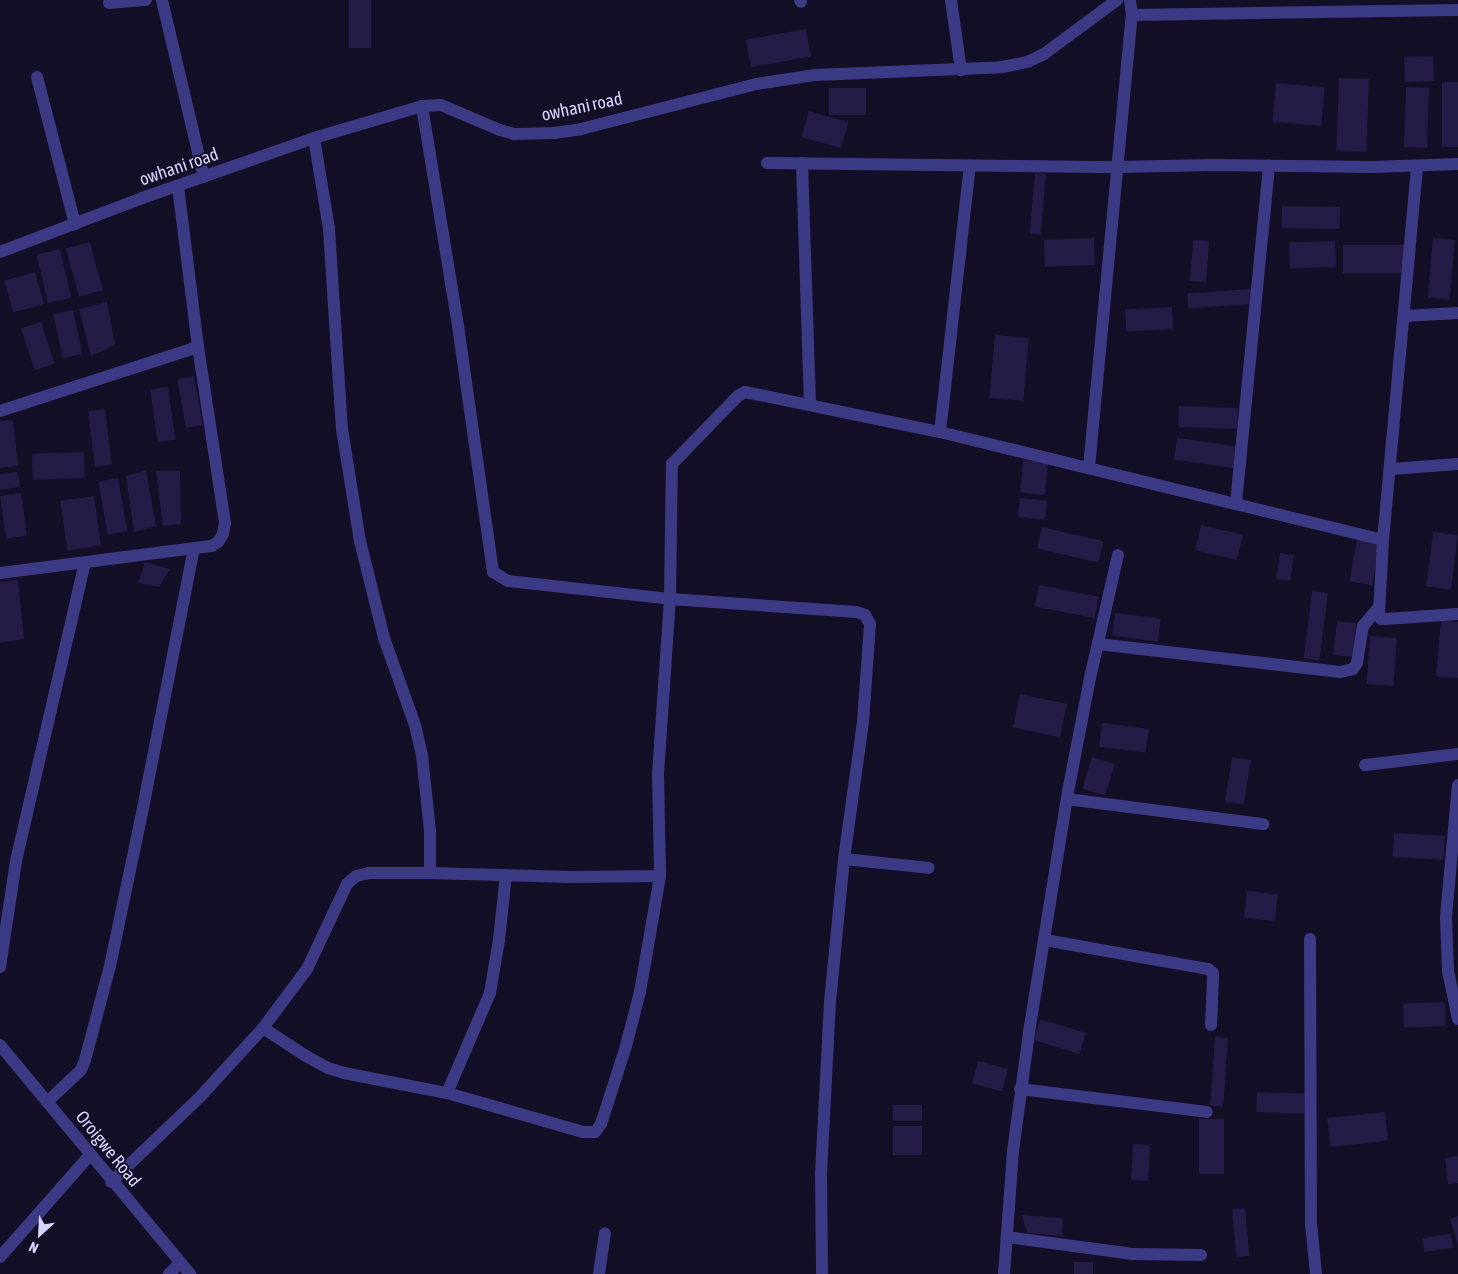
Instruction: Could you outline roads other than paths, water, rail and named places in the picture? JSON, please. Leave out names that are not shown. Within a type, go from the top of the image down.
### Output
[{"type":"street","points":[[109,3],[146,0]]},
{"type":"street","points":[[162,0],[204,177]]},
{"type":"street","points":[[951,0],[961,70]]},
{"type":"street","name":"owhani road","points":[[0,252],[314,138],[422,106],[441,105],[514,134],[554,133],[581,129],[662,106],[756,84],[815,75],[1002,67],[1027,62],[1044,54],[1118,0]]},
{"type":"street","points":[[1089,467],[1132,15],[1130,0]]},
{"type":"street","points":[[1132,15],[1458,10]]},
{"type":"street","points":[[37,77],[75,224]]},
{"type":"street","points":[[422,106],[459,333],[494,572],[508,581],[670,599],[857,612],[865,615],[870,624],[863,722],[844,859],[830,1002],[821,1173],[822,1274]]},
{"type":"street","points":[[314,138],[329,229],[342,429],[360,541],[384,638],[415,725],[422,755],[430,831],[430,873]]},
{"type":"street","points":[[767,163],[1118,168],[1417,167],[1458,164]]},
{"type":"street","points":[[802,163],[810,404]]},
{"type":"street","points":[[940,432],[970,166]]},
{"type":"street","points":[[1236,503],[1269,166]]},
{"type":"street","points":[[1417,167],[1391,469],[1383,540],[1379,607],[1381,619],[1458,614]]},
{"type":"street","points":[[0,573],[212,546],[218,542],[223,534],[225,523],[198,347],[178,186]]},
{"type":"street","points":[[1404,316],[1458,313]]},
{"type":"street","points":[[0,411],[198,347]]},
{"type":"street","points":[[263,1028],[328,1068],[366,1079],[447,1093],[583,1132],[595,1132],[601,1124],[638,1001],[660,876],[658,774],[670,599],[671,470],[676,458],[738,396],[745,392],[940,432],[1383,540]]},
{"type":"street","points":[[1391,469],[1458,464]]},
{"type":"street","points":[[47,1102],[76,1074],[85,1060],[110,966],[194,549]]},
{"type":"street","points":[[1004,1274],[1020,1090],[1068,799],[1098,644],[1118,556]]},
{"type":"street","points":[[0,967],[16,861],[85,563]]},
{"type":"street","points":[[1098,644],[1340,672],[1353,669],[1357,664],[1363,626],[1379,607]]},
{"type":"street","points":[[1365,764],[1458,754]]},
{"type":"street","points":[[1458,785],[1448,971],[1458,1019]]},
{"type":"street","points":[[1068,799],[1263,824]]},
{"type":"street","points":[[844,859],[929,868]]},
{"type":"street","points":[[111,1182],[200,1097],[263,1028],[307,969],[347,884],[356,876],[369,873],[430,873],[506,876],[660,876]]},
{"type":"street","points":[[447,1093],[490,993],[500,940],[506,876]]},
{"type":"street","points":[[1310,939],[1311,1223],[1316,1274]]},
{"type":"street","points":[[1045,940],[1208,969],[1213,973],[1210,1024]]},
{"type":"street","name":"Oroigwe Road","points":[[0,1045],[111,1182],[190,1274]]},
{"type":"street","points":[[1020,1090],[1207,1112]]},
{"type":"street","points":[[0,1257],[90,1155]]},
{"type":"street","points":[[599,1274],[605,1233]]},
{"type":"street","points":[[1007,1237],[1133,1254],[1201,1255]]},
{"type":"street","points":[[169,1274],[180,1263]]}]
